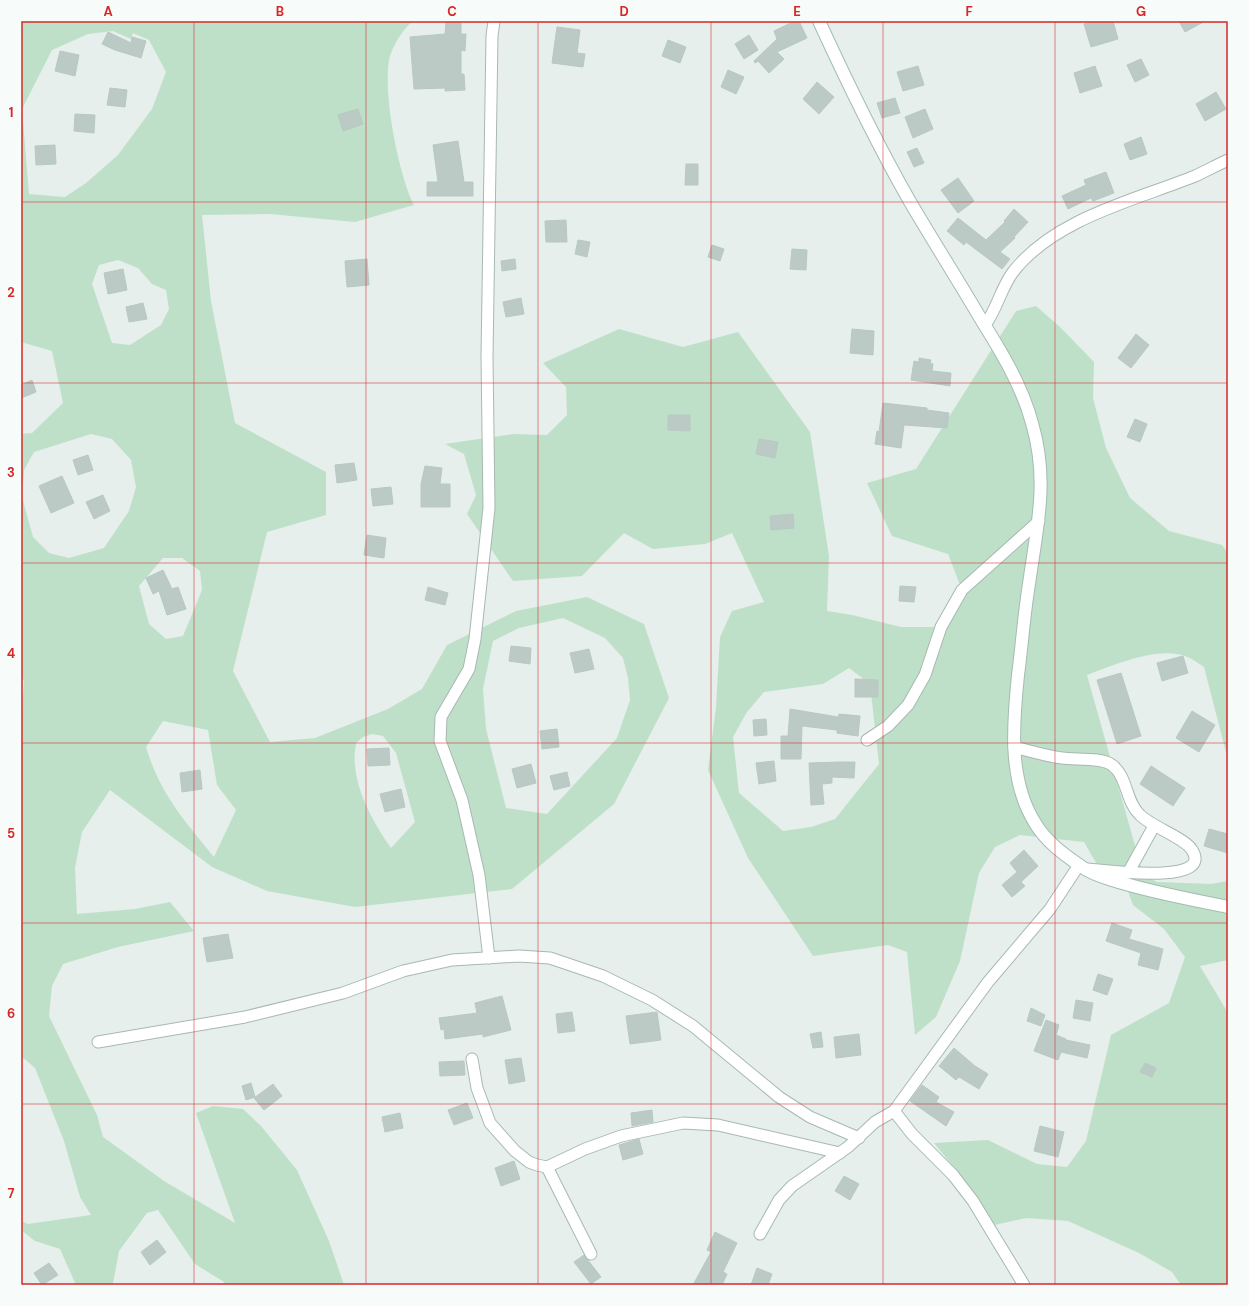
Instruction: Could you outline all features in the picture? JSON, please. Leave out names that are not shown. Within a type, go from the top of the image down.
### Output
[{"type":"main road","points":[[819,21],[851,89],[905,194],[985,325],[1017,382],[1032,421],[1040,456],[1042,486],[1039,521],[1029,585],[1014,708],[1014,747],[1017,778],[1024,801],[1034,822],[1047,840],[1081,866],[1134,887],[1228,907]]},
{"type":"street","points":[[489,958],[479,874],[464,808],[440,741],[441,717],[469,669],[475,639],[489,508],[487,357],[494,21]]},
{"type":"street","points":[[985,325],[991,317],[1003,288],[1013,272],[1046,242],[1102,211],[1195,176],[1228,160]]},
{"type":"street","points":[[868,740],[888,726],[908,705],[925,675],[941,627],[962,590],[1039,521]]},
{"type":"street","points":[[760,1234],[779,1200],[792,1186],[840,1153],[859,1138],[875,1122],[894,1111],[988,982],[1050,909],[1081,866],[1128,874],[1159,874],[1192,867],[1195,862],[1195,855],[1191,848],[1154,826],[1139,814],[1128,800],[1119,773],[1112,764],[1101,761],[1061,758],[1014,747]]},
{"type":"street","points":[[1128,874],[1154,826]]},
{"type":"street","points":[[98,1042],[245,1017],[343,993],[402,971],[452,960],[519,956],[550,958],[602,976],[652,1000],[693,1026],[779,1097],[810,1117],[859,1138]]},
{"type":"street","points":[[472,1058],[477,1088],[490,1124],[522,1157],[529,1162],[547,1167],[585,1149],[622,1136],[683,1123],[718,1125],[840,1153]]},
{"type":"street","points":[[894,1111],[912,1134],[953,1175],[973,1201],[1024,1285]]},
{"type":"street","points":[[547,1167],[591,1254]]},
{"type":"green space","points":[[21,21],[413,21],[400,36],[391,53],[388,67],[388,86],[389,107],[397,153],[408,192],[414,205],[355,222],[270,214],[202,215],[211,301],[235,423],[326,472],[326,515],[267,532],[233,671],[270,742],[315,738],[388,709],[422,689],[447,645],[516,611],[587,597],[644,624],[669,698],[614,804],[512,889],[355,907],[267,891],[212,867],[110,790],[82,832],[75,868],[77,914],[135,909],[170,902],[194,931],[118,947],[63,964],[52,986],[49,1016],[97,1115],[103,1137],[164,1181],[235,1223],[196,1113],[213,1106],[243,1109],[261,1126],[297,1170],[329,1241],[344,1285],[225,1285],[224,1282],[195,1264],[158,1210],[147,1213],[119,1251],[113,1283],[109,1285],[76,1285],[60,1249],[35,1241],[21,1230],[21,1221],[28,1224],[91,1215],[80,1197],[64,1141],[35,1068],[21,1056],[21,731],[24,681],[21,675],[21,434],[32,433],[63,403],[52,351],[21,342]],"holes":[[[113,31],[131,39],[133,33],[149,40],[166,72],[152,109],[118,155],[86,183],[65,197],[29,194],[22,109],[52,50],[88,34]],[[118,260],[138,268],[152,284],[166,290],[169,309],[161,325],[130,345],[112,343],[92,284],[99,265]],[[91,434],[112,439],[131,460],[136,487],[129,511],[104,548],[69,558],[49,553],[33,537],[22,497],[24,470],[34,452]],[[163,558],[182,558],[200,571],[202,590],[183,636],[166,639],[149,624],[139,586]],[[563,618],[605,638],[623,658],[628,678],[630,700],[617,738],[547,814],[506,808],[486,729],[483,689],[493,641],[519,628]],[[163,721],[208,730],[217,785],[236,810],[214,857],[174,806],[158,779],[146,747]],[[372,734],[383,736],[396,753],[415,822],[391,848],[373,819],[359,787],[356,776],[355,762],[356,743],[363,737]]]},
{"type":"green space","points":[[1036,306],[1060,327],[1094,362],[1093,398],[1106,448],[1130,498],[1169,531],[1222,545],[1228,553],[1228,760],[1204,667],[1185,656],[1162,653],[1122,662],[1087,675],[1143,874],[1157,882],[1211,884],[1228,881],[1228,960],[1200,966],[1228,1013],[1228,1285],[1181,1285],[1172,1272],[1139,1253],[1068,1221],[1026,1218],[990,1226],[951,1164],[934,1143],[988,1140],[1037,1164],[1067,1167],[1086,1141],[1111,1035],[1169,1003],[1185,957],[1164,929],[1133,905],[1124,880],[1098,866],[1084,842],[1020,835],[995,847],[979,873],[960,961],[936,1017],[915,1035],[907,952],[888,945],[813,956],[748,858],[708,770],[716,707],[720,637],[732,611],[764,602],[732,533],[705,544],[653,549],[624,533],[582,576],[513,581],[467,514],[476,495],[464,454],[445,444],[513,434],[547,435],[567,415],[566,387],[543,363],[619,329],[683,347],[738,332],[810,432],[829,556],[827,611],[852,615],[901,627],[941,627],[962,590],[948,554],[892,536],[867,483],[916,469],[1016,311]],"holes":[[[849,668],[870,684],[879,764],[835,819],[811,827],[783,831],[739,793],[733,737],[747,712],[764,692],[823,684]]]},
{"type":"building","points":[[795,21],[799,21],[807,38],[777,52],[784,59],[769,73],[758,61],[755,63],[754,61],[777,39],[774,31]]},
{"type":"building","points":[[1095,21],[1113,21],[1118,39],[1091,47],[1084,24]]},
{"type":"building","points":[[1179,21],[1205,21],[1185,32]]},
{"type":"building","points":[[446,22],[461,23],[461,34],[466,34],[465,51],[461,50],[461,74],[464,74],[465,90],[445,91],[445,88],[414,89],[410,37],[445,34]]},
{"type":"building","points":[[557,27],[580,30],[577,53],[585,54],[583,67],[552,63]]},
{"type":"building","points":[[108,32],[131,43],[132,37],[146,41],[141,58],[115,50],[102,44]]},
{"type":"building","points":[[749,35],[758,50],[744,59],[735,44]]},
{"type":"building","points":[[668,40],[686,47],[680,63],[662,56]]},
{"type":"building","points":[[60,51],[79,55],[75,76],[55,71]]},
{"type":"building","points":[[1141,59],[1149,75],[1135,82],[1127,65]]},
{"type":"building","points":[[918,66],[924,85],[903,91],[897,72]]},
{"type":"building","points":[[1095,66],[1102,86],[1080,93],[1074,73]]},
{"type":"building","points":[[728,70],[744,77],[736,94],[721,87]]},
{"type":"building","points":[[817,82],[834,97],[819,114],[803,99]]},
{"type":"building","points":[[110,88],[127,90],[125,107],[107,105]]},
{"type":"building","points":[[1216,92],[1226,109],[1205,121],[1196,104]]},
{"type":"building","points":[[895,98],[900,113],[882,118],[877,103]]},
{"type":"building","points":[[358,109],[363,124],[343,131],[338,115]]},
{"type":"building","points":[[925,109],[933,129],[913,138],[905,117]]},
{"type":"building","points":[[75,114],[95,115],[94,133],[74,131]]},
{"type":"building","points":[[1141,137],[1147,154],[1130,160],[1124,144]]},
{"type":"building","points":[[458,141],[464,182],[473,182],[473,196],[427,196],[427,182],[438,182],[433,145]]},
{"type":"building","points":[[55,145],[56,164],[36,165],[35,146]]},
{"type":"building","points":[[917,148],[924,163],[914,167],[907,152]]},
{"type":"building","points":[[686,164],[698,164],[698,185],[685,185]]},
{"type":"building","points":[[1106,172],[1114,193],[1093,201],[1091,198],[1068,209],[1062,196],[1086,185],[1084,180]]},
{"type":"building","points":[[958,178],[974,201],[958,213],[941,190]]},
{"type":"building","points":[[1014,209],[1028,222],[1014,237],[1015,238],[1000,252],[1010,259],[1002,269],[966,242],[964,245],[947,231],[958,218],[986,240],[1005,222],[1004,221]]},
{"type":"building","points":[[566,220],[567,242],[546,242],[545,221]]},
{"type":"building","points":[[578,240],[590,242],[587,257],[575,254]]},
{"type":"building","points":[[712,245],[724,249],[720,261],[708,257]]},
{"type":"building","points":[[792,249],[807,250],[806,270],[790,269]]},
{"type":"building","points":[[367,259],[369,285],[347,287],[345,261]]},
{"type":"building","points":[[515,259],[516,269],[502,271],[501,261]]},
{"type":"building","points":[[123,269],[127,290],[108,294],[104,273]]},
{"type":"building","points":[[521,298],[524,314],[506,317],[503,302]]},
{"type":"building","points":[[143,303],[147,319],[129,322],[126,307]]},
{"type":"building","points":[[852,329],[874,331],[873,355],[850,353]]},
{"type":"building","points":[[1136,334],[1149,345],[1131,368],[1118,358]]},
{"type":"building","points":[[919,358],[931,360],[930,363],[933,364],[932,371],[951,373],[950,386],[911,380],[914,361],[919,362]]},
{"type":"building","points":[[32,380],[36,392],[21,398],[21,385]]},
{"type":"building","points":[[883,403],[927,408],[927,410],[949,413],[947,428],[904,425],[901,448],[875,444],[877,431],[879,432]]},
{"type":"building","points":[[668,415],[690,415],[690,431],[668,430]]},
{"type":"building","points":[[1135,419],[1147,424],[1140,442],[1127,437]]},
{"type":"building","points":[[759,439],[778,442],[775,458],[756,454]]},
{"type":"building","points":[[88,455],[93,470],[78,475],[73,460]]},
{"type":"building","points":[[354,463],[357,480],[337,483],[335,465]]},
{"type":"building","points":[[425,466],[442,468],[440,484],[450,484],[450,507],[421,507],[421,484]]},
{"type":"building","points":[[62,476],[74,503],[51,513],[39,486]]},
{"type":"building","points":[[391,487],[393,504],[373,506],[371,489]]},
{"type":"building","points":[[103,495],[110,511],[94,519],[86,502]]},
{"type":"building","points":[[793,514],[794,528],[771,530],[770,516]]},
{"type":"building","points":[[367,535],[386,538],[384,558],[364,555]]},
{"type":"building","points":[[163,570],[172,589],[178,587],[186,609],[167,615],[159,591],[153,594],[146,578]]},
{"type":"building","points":[[900,586],[916,587],[914,602],[899,601]]},
{"type":"building","points":[[428,587],[448,593],[445,605],[425,600]]},
{"type":"building","points":[[511,646],[531,648],[530,664],[509,661]]},
{"type":"building","points":[[589,649],[594,669],[575,673],[570,653]]},
{"type":"building","points":[[1183,656],[1188,673],[1162,681],[1157,663]]},
{"type":"building","points":[[1121,673],[1141,736],[1117,744],[1097,680]]},
{"type":"building","points":[[855,679],[878,680],[878,697],[855,697]]},
{"type":"building","points":[[790,709],[838,717],[839,714],[860,716],[858,736],[837,733],[837,730],[802,726],[801,759],[781,759],[781,736],[788,736]]},
{"type":"building","points":[[1192,711],[1215,725],[1199,752],[1176,738]]},
{"type":"building","points":[[766,719],[767,735],[754,736],[753,720]]},
{"type":"building","points":[[557,729],[559,747],[542,749],[540,731]]},
{"type":"building","points":[[389,748],[390,765],[368,766],[367,749]]},
{"type":"building","points":[[774,761],[776,781],[759,784],[756,763]]},
{"type":"building","points":[[855,762],[854,778],[832,777],[832,783],[822,784],[824,804],[811,805],[809,763]]},
{"type":"building","points":[[531,764],[536,783],[517,788],[512,769]]},
{"type":"building","points":[[1151,766],[1185,788],[1173,806],[1140,784]]},
{"type":"building","points":[[200,770],[202,789],[182,792],[180,773]]},
{"type":"building","points":[[567,772],[570,786],[554,790],[550,776]]},
{"type":"building","points":[[401,789],[405,807],[385,812],[380,794]]},
{"type":"building","points":[[1209,829],[1228,834],[1228,853],[1204,846]]},
{"type":"building","points":[[1024,850],[1038,866],[1021,882],[1025,886],[1012,897],[1002,885],[1017,872],[1010,863]]},
{"type":"building","points":[[1112,923],[1132,930],[1129,939],[1163,949],[1158,970],[1138,965],[1141,953],[1106,941]]},
{"type":"building","points":[[228,934],[233,958],[207,962],[203,938]]},
{"type":"building","points":[[1098,974],[1113,979],[1107,995],[1093,990]]},
{"type":"building","points":[[502,996],[511,1030],[483,1037],[483,1034],[445,1039],[444,1029],[441,1030],[439,1018],[477,1013],[475,1003]]},
{"type":"building","points":[[1076,1000],[1093,1003],[1090,1021],[1073,1018]]},
{"type":"building","points":[[1031,1008],[1045,1015],[1041,1026],[1027,1021]]},
{"type":"building","points":[[572,1012],[575,1031],[558,1033],[556,1014]]},
{"type":"building","points":[[657,1012],[661,1040],[630,1044],[626,1016]]},
{"type":"building","points":[[1046,1020],[1059,1025],[1056,1035],[1066,1040],[1090,1045],[1087,1058],[1061,1052],[1058,1060],[1034,1051]]},
{"type":"building","points":[[821,1032],[823,1047],[813,1048],[810,1034]]},
{"type":"building","points":[[859,1034],[861,1055],[836,1058],[834,1037]]},
{"type":"building","points":[[954,1048],[975,1066],[988,1074],[979,1089],[959,1077],[956,1080],[939,1066]]},
{"type":"building","points":[[521,1058],[525,1081],[509,1084],[505,1060]]},
{"type":"building","points":[[464,1061],[465,1075],[440,1076],[439,1062]]},
{"type":"building","points":[[1145,1063],[1156,1068],[1152,1077],[1140,1072]]},
{"type":"building","points":[[251,1083],[255,1097],[246,1100],[242,1086]]},
{"type":"building","points":[[273,1084],[282,1096],[264,1110],[254,1098]]},
{"type":"building","points":[[922,1085],[939,1097],[936,1102],[954,1112],[946,1126],[910,1101]]},
{"type":"building","points":[[467,1103],[473,1118],[454,1125],[448,1110]]},
{"type":"building","points":[[652,1110],[653,1122],[632,1126],[631,1113]]},
{"type":"building","points":[[400,1113],[403,1128],[385,1132],[382,1117]]},
{"type":"building","points":[[1040,1126],[1064,1132],[1058,1157],[1034,1151]]},
{"type":"building","points":[[639,1139],[643,1154],[623,1160],[619,1145]]},
{"type":"building","points":[[514,1161],[520,1179],[501,1186],[495,1168]]},
{"type":"building","points":[[844,1176],[859,1184],[850,1200],[835,1191]]},
{"type":"building","points":[[715,1232],[737,1243],[723,1272],[727,1274],[722,1285],[693,1285],[711,1252],[707,1250]]},
{"type":"building","points":[[157,1240],[166,1252],[150,1265],[141,1252]]},
{"type":"building","points":[[584,1255],[601,1277],[591,1284],[574,1262]]},
{"type":"building","points":[[49,1263],[58,1275],[42,1285],[34,1273]]},
{"type":"building","points":[[757,1268],[772,1274],[768,1285],[751,1285]]}]
